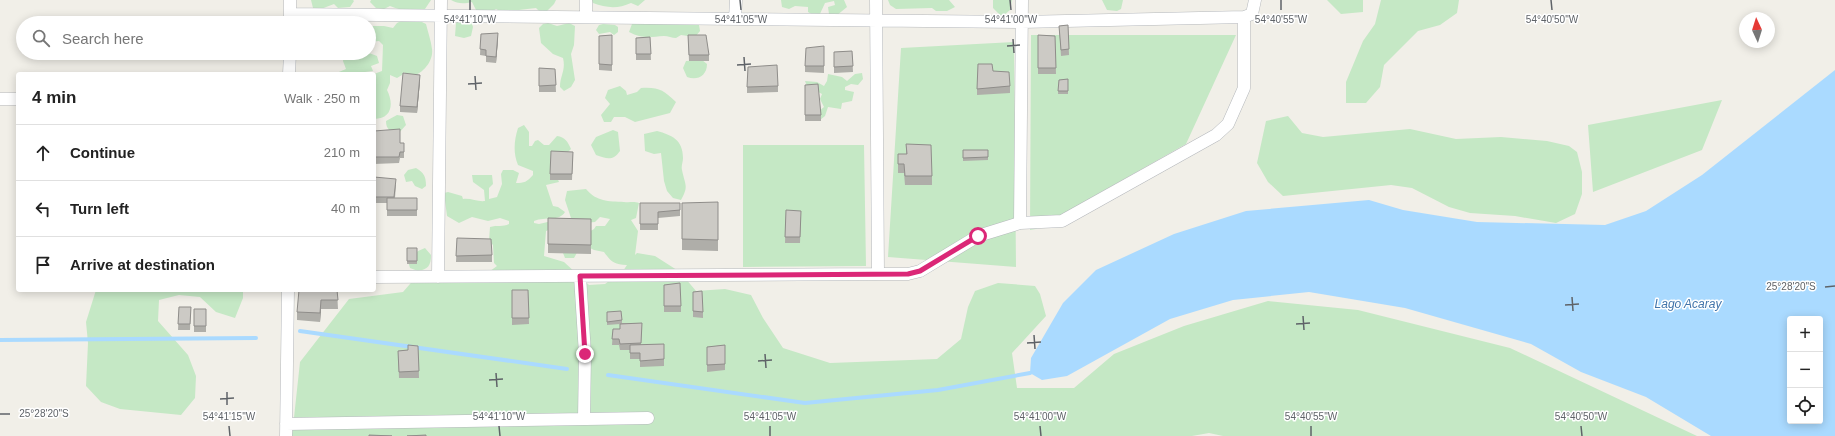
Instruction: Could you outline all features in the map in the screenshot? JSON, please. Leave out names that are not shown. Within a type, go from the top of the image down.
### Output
[{"type":"street","points":[[290,0],[290,16]]},
{"type":"street","points":[[438,277],[441,0]]},
{"type":"street","points":[[586,0],[586,17]]},
{"type":"street","points":[[736,0],[736,19]]},
{"type":"street","points":[[876,0],[878,274]]},
{"type":"street","points":[[1020,223],[1022,0]]},
{"type":"street","points":[[376,17],[586,17],[1021,22],[1244,18],[1252,14],[1255,0]]},
{"type":"street","points":[[376,277],[908,274],[920,271],[978,236],[1020,223],[1062,221],[1211,138],[1228,124],[1244,88],[1244,18]]},
{"type":"street","points":[[290,60],[290,72]]},
{"type":"street","points":[[0,99],[16,99]]},
{"type":"street","points":[[580,276],[585,354],[584,419]]},
{"type":"street","points":[[288,292],[286,430],[648,418]]},
{"type":"green space","points":[[311,0],[354,1],[350,7],[338,8],[334,4],[321,9],[313,8]]},
{"type":"green space","points":[[371,0],[431,0],[425,9],[412,11],[390,6],[384,9],[376,8],[370,2]]},
{"type":"green space","points":[[451,0],[556,0],[545,13],[540,12],[536,8],[502,12],[496,9],[493,11],[477,12],[472,2],[461,3]]},
{"type":"green space","points":[[592,0],[645,0],[638,6],[631,3],[612,7],[593,3]]},
{"type":"green space","points":[[781,0],[844,0],[847,7],[836,16],[829,14],[828,7],[835,5],[834,1],[825,3],[819,16],[808,12],[808,7],[795,6],[789,9],[782,7]]},
{"type":"green space","points":[[888,0],[949,0],[955,7],[947,11],[936,11],[932,8],[896,9],[890,5]]},
{"type":"green space","points":[[993,0],[1012,0],[1010,10],[1004,15],[1000,15],[993,8]]},
{"type":"green space","points":[[1102,0],[1123,0],[1121,9],[1117,11],[1107,10]]},
{"type":"green space","points":[[1327,0],[1363,0],[1363,12],[1341,14]]},
{"type":"green space","points":[[1381,0],[1459,0],[1457,13],[1440,25],[1418,31],[1384,65],[1380,87],[1366,103],[1346,103],[1346,82],[1363,41],[1375,24]]},
{"type":"green space","points":[[405,19],[416,19],[426,24],[432,49],[431,59],[421,72],[412,76],[407,76],[404,72],[397,78],[390,75],[390,83],[387,90],[391,105],[390,110],[385,116],[376,119],[376,73],[382,71],[383,45],[379,41],[376,41],[376,26],[393,28],[397,23]]},
{"type":"green space","points":[[463,20],[471,21],[473,27],[471,36],[464,38],[455,36],[456,23]]},
{"type":"green space","points":[[637,22],[695,22],[699,25],[700,31],[695,37],[681,35],[676,38],[664,36],[642,37],[629,32],[632,24]]},
{"type":"green space","points":[[548,23],[557,26],[569,23],[575,26],[574,45],[571,54],[575,80],[571,87],[564,91],[560,87],[564,66],[563,58],[553,54],[541,43],[539,28],[543,24]]},
{"type":"green space","points":[[599,25],[615,25],[618,27],[618,32],[614,35],[610,32],[599,34],[596,30]]},
{"type":"green space","points":[[1031,35],[1236,35],[1186,144],[1036,229],[1030,230]]},
{"type":"green space","points":[[1014,42],[1016,267],[888,257],[901,48]]},
{"type":"green space","points":[[376,56],[379,63],[371,66],[373,71],[339,72],[346,69],[343,61],[376,60]]},
{"type":"green space","points":[[702,60],[707,64],[705,72],[698,78],[687,77],[683,68],[686,61]]},
{"type":"green space","points":[[862,73],[863,79],[858,85],[851,84],[845,87],[845,90],[854,92],[852,101],[842,103],[841,109],[828,107],[825,116],[820,120],[819,112],[824,107],[820,99],[822,94],[807,86],[805,81],[817,82],[824,86],[827,81],[828,74],[842,77],[847,81],[855,74]]},
{"type":"green space","points":[[620,86],[626,91],[627,95],[637,92],[641,88],[657,89],[664,92],[676,102],[670,113],[635,122],[625,117],[614,117],[611,122],[604,122],[601,115],[610,104],[605,98],[608,90]]},
{"type":"green space","points":[[1722,100],[1702,150],[1593,192],[1588,125]]},
{"type":"green space","points":[[397,115],[403,116],[406,125],[398,134],[389,130],[386,121]]},
{"type":"green space","points":[[1288,116],[1302,133],[1323,137],[1410,129],[1456,139],[1501,137],[1547,141],[1569,146],[1577,152],[1582,172],[1582,194],[1575,214],[1556,223],[1515,216],[1470,213],[1449,207],[1412,188],[1391,185],[1283,196],[1268,182],[1257,163],[1266,121]]},
{"type":"green space","points":[[524,125],[529,132],[529,146],[532,146],[535,141],[538,140],[544,145],[549,145],[557,136],[566,140],[571,149],[567,153],[556,175],[559,182],[546,185],[553,206],[558,207],[565,212],[556,218],[534,221],[534,223],[539,224],[552,221],[551,229],[546,231],[544,256],[564,262],[589,285],[605,284],[623,271],[627,265],[614,262],[609,259],[604,252],[594,250],[586,246],[579,249],[574,258],[565,258],[561,248],[594,229],[596,226],[605,226],[610,219],[600,217],[595,222],[573,224],[565,200],[567,191],[586,189],[599,199],[639,203],[636,218],[631,220],[638,231],[635,255],[637,253],[655,256],[680,272],[696,291],[725,289],[751,295],[763,318],[783,348],[830,363],[937,359],[961,339],[968,307],[975,291],[998,283],[1035,286],[1040,294],[1046,316],[1012,353],[1017,388],[1074,388],[1114,354],[1184,326],[1268,301],[1358,310],[1510,348],[1697,436],[1223,436],[1209,433],[1192,436],[292,436],[300,362],[349,299],[403,292],[416,277],[479,279],[497,266],[494,263],[493,245],[489,241],[490,227],[507,225],[509,224],[509,221],[500,218],[488,221],[472,217],[459,223],[447,216],[444,193],[448,192],[462,196],[463,199],[485,201],[484,190],[473,182],[472,175],[492,175],[493,184],[489,188],[489,199],[497,197],[502,184],[501,174],[503,170],[513,170],[519,173],[516,183],[527,181],[533,175],[533,171],[518,165],[515,151],[518,128]]},
{"type":"green space","points":[[613,130],[618,132],[620,151],[612,158],[596,155],[591,145],[596,137]]},
{"type":"green space","points":[[657,131],[676,139],[681,147],[683,158],[682,168],[686,188],[681,200],[673,198],[667,191],[664,181],[661,153],[654,154],[645,151],[644,134]]},
{"type":"green space","points":[[743,145],[864,145],[866,266],[743,267]]},
{"type":"green space","points":[[416,168],[423,173],[426,180],[426,186],[422,189],[415,186],[412,181],[406,182],[404,175],[408,170]]},
{"type":"green space","points":[[425,248],[431,255],[428,266],[418,271],[410,268],[408,261],[418,251]]},
{"type":"green space","points":[[95,292],[243,292],[243,298],[235,318],[216,312],[200,297],[179,295],[159,300],[158,321],[188,355],[196,376],[195,398],[181,415],[120,409],[101,402],[86,386],[88,343],[86,322]]},
{"type":"water","name":"Lago Acaray","points":[[1835,70],[1835,436],[1711,436],[1646,397],[1581,372],[1531,344],[1405,308],[1309,292],[1233,300],[1170,319],[1067,376],[1042,380],[1030,373],[1031,358],[1063,303],[1096,270],[1174,234],[1246,211],[1369,200],[1403,210],[1477,222],[1605,225],[1646,211],[1702,175]]},
{"type":"building","points":[[1068,25],[1069,49],[1061,50],[1059,26]]},
{"type":"building","points":[[498,33],[496,57],[486,56],[486,50],[480,49],[481,34]]},
{"type":"building","points":[[612,35],[612,65],[599,64],[599,36]]},
{"type":"building","points":[[688,35],[706,35],[709,55],[689,55]]},
{"type":"building","points":[[1038,35],[1055,36],[1056,68],[1038,68]]},
{"type":"building","points":[[650,37],[651,54],[636,54],[636,38]]},
{"type":"building","points":[[824,46],[824,66],[805,66],[806,48]]},
{"type":"building","points":[[852,51],[853,66],[834,67],[834,52]]},
{"type":"building","points":[[978,64],[992,64],[993,71],[1009,72],[1010,86],[977,89]]},
{"type":"building","points":[[777,65],[778,86],[747,87],[748,67]]},
{"type":"building","points":[[539,68],[555,69],[556,85],[539,86]]},
{"type":"building","points":[[403,73],[420,75],[417,107],[400,106]]},
{"type":"building","points":[[1068,79],[1068,91],[1058,91],[1059,80]]},
{"type":"building","points":[[818,84],[821,115],[805,115],[805,85]]},
{"type":"building","points":[[400,129],[400,143],[404,143],[404,152],[400,152],[399,157],[376,157],[376,131]]},
{"type":"building","points":[[906,144],[931,145],[932,176],[905,176],[904,164],[898,164],[898,154],[907,154]]},
{"type":"building","points":[[963,150],[988,150],[988,157],[963,158]]},
{"type":"building","points":[[551,151],[573,152],[572,174],[550,174]]},
{"type":"building","points":[[376,177],[396,179],[394,197],[376,197]]},
{"type":"building","points":[[387,198],[417,198],[417,210],[387,210]]},
{"type":"building","points":[[718,202],[718,240],[682,239],[682,203]]},
{"type":"building","points":[[640,203],[680,203],[680,210],[658,212],[658,224],[640,224]]},
{"type":"building","points":[[786,210],[801,211],[800,237],[785,237]]},
{"type":"building","points":[[548,218],[591,219],[591,245],[548,244]]},
{"type":"building","points":[[457,238],[491,239],[492,255],[456,256]]},
{"type":"building","points":[[407,248],[417,248],[417,261],[407,261]]},
{"type":"building","points":[[680,283],[681,306],[664,306],[664,285]]},
{"type":"building","points":[[512,290],[528,290],[529,318],[512,318]]},
{"type":"building","points":[[702,291],[703,312],[693,311],[693,292]]},
{"type":"building","points":[[299,292],[337,292],[338,300],[321,300],[320,313],[297,312]]},
{"type":"building","points":[[179,307],[191,307],[190,324],[178,324]]},
{"type":"building","points":[[194,309],[206,309],[206,326],[194,326]]},
{"type":"building","points":[[621,311],[622,320],[607,322],[607,312]]},
{"type":"building","points":[[642,323],[641,343],[620,344],[619,339],[612,339],[613,329],[620,329],[620,324]]},
{"type":"building","points":[[664,344],[664,359],[640,361],[640,353],[630,353],[630,345]]},
{"type":"building","points":[[408,345],[418,346],[419,371],[399,372],[398,351],[408,350]]},
{"type":"building","points":[[725,345],[725,364],[707,365],[707,347]]},
{"type":"building","points":[[369,435],[392,436],[369,436]]},
{"type":"waterway","points":[[300,331],[567,369]]},
{"type":"waterway","points":[[0,340],[256,338]]},
{"type":"waterway","points":[[608,375],[805,403],[938,390],[1030,373]]},
{"type":"route","points":[[585,354],[580,276],[908,274],[920,271],[953,253],[978,236]]}]
